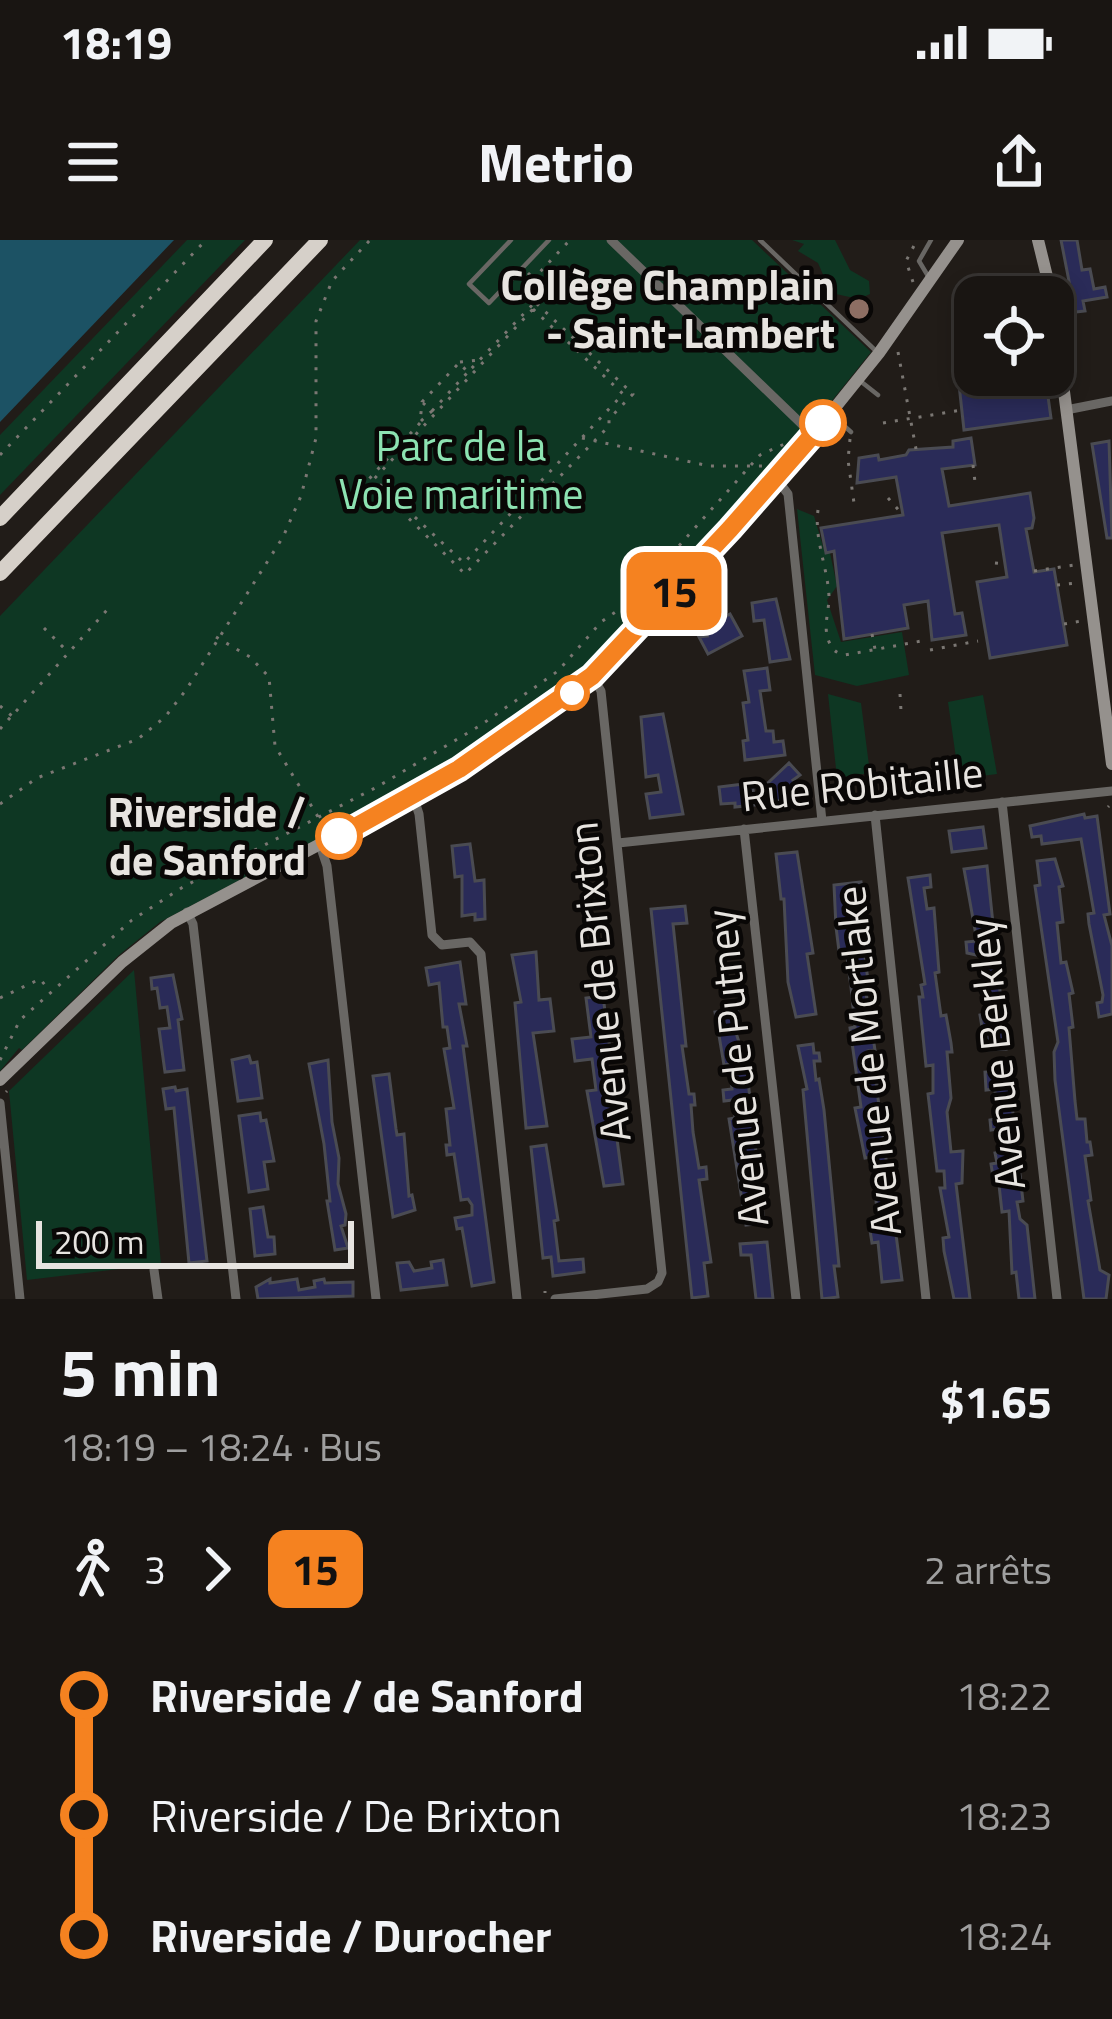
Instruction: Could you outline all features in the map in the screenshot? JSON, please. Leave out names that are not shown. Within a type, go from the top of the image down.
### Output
[{"type":"highway","points":[[0,518],[266,240]]},
{"type":"highway","points":[[0,573],[320,240]]},
{"type":"street","points":[[611,240],[806,435]]},
{"type":"street","points":[[5,1088],[130,954],[188,912],[412,796],[506,740],[592,676],[806,435],[831,414],[958,240]]},
{"type":"street","points":[[1038,240],[1047,276]]},
{"type":"street","points":[[1064,396],[1112,764]]},
{"type":"street","points":[[1066,410],[1112,401]]},
{"type":"street","points":[[777,469],[788,494],[823,821]]},
{"type":"street","name":"Avenue de Brixton","points":[[548,1294],[647,1289],[658,1282],[663,1261],[601,691],[592,676]]},
{"type":"street","name":"Rue Robitaille","points":[[618,843],[1112,790]]},
{"type":"street","points":[[412,796],[419,814],[432,934],[442,945],[470,942],[481,954],[517,1299]]},
{"type":"street","name":"Avenue Berkley","points":[[1002,802],[1057,1299]]},
{"type":"street","name":"Avenue de Mortlake","points":[[875,815],[926,1299]]},
{"type":"street","name":"Avenue de Putney","points":[[744,830],[796,1299]]},
{"type":"street","points":[[323,839],[376,1299]]},
{"type":"street","points":[[188,912],[236,1299]]},
{"type":"street","points":[[0,1103],[20,1299]]},
{"type":"street","points":[[154,1270],[158,1299]]},
{"type":"lane","points":[[511,240],[469,284],[489,303],[549,240]]},
{"type":"lane","points":[[760,240],[878,353]]},
{"type":"lane","points":[[931,240],[919,261],[932,278]]},
{"type":"lane","points":[[858,379],[878,395]]},
{"type":"lane","points":[[831,414],[850,432]]},
{"type":"path","points":[[0,455],[206,240]]},
{"type":"path","points":[[0,804],[31,781],[148,733],[182,695],[283,537],[301,496],[316,429],[316,321],[332,281],[370,240]]},
{"type":"path","points":[[535,305],[479,360],[374,479],[464,563],[623,394],[523,290],[570,240]]},
{"type":"path","points":[[913,283],[906,258],[916,240]]},
{"type":"path","points":[[544,268],[554,278],[558,274]]},
{"type":"path","points":[[534,279],[535,305],[633,394],[595,440],[465,574],[369,479],[535,305]]},
{"type":"path","points":[[898,352],[916,449]]},
{"type":"path","points":[[420,423],[422,402],[459,363],[479,360]]},
{"type":"path","points":[[459,363],[468,372]]},
{"type":"path","points":[[422,402],[432,411]]},
{"type":"path","points":[[884,423],[962,410]]},
{"type":"path","points":[[850,432],[854,503]]},
{"type":"path","points":[[0,1060],[15,1026],[120,929],[176,892],[400,776],[564,667],[601,622],[625,607],[764,452],[806,435]]},
{"type":"path","points":[[582,438],[709,466],[777,469]]},
{"type":"path","points":[[764,452],[777,469]]},
{"type":"path","points":[[973,465],[975,482]]},
{"type":"path","points":[[888,498],[903,515]]},
{"type":"path","points":[[818,510],[829,642],[845,656],[926,640]]},
{"type":"path","points":[[511,515],[516,522]]},
{"type":"path","points":[[995,563],[1005,564]]},
{"type":"path","points":[[1034,571],[1075,564]]},
{"type":"path","points":[[1057,585],[1078,582]]},
{"type":"path","points":[[0,729],[107,610]]},
{"type":"path","points":[[1064,624],[1083,620]]},
{"type":"path","points":[[44,628],[68,653]]},
{"type":"path","points":[[872,634],[875,650]]},
{"type":"path","points":[[216,637],[266,671],[275,746],[320,817],[323,839]]},
{"type":"path","points":[[930,650],[978,641]]},
{"type":"path","points":[[900,694],[902,711]]},
{"type":"path","points":[[0,706],[12,716]]},
{"type":"path","points":[[0,998],[40,980],[51,992]]},
{"type":"path","points":[[0,1044],[5,1053]]},
{"type":"green space","points":[[187,240],[245,240],[0,495],[0,435]]},
{"type":"green space","name":"Parc de la Voie maritime","points":[[360,240],[752,240],[871,352],[798,443],[593,666],[492,740],[160,922],[19,1048],[0,1071],[0,616]]},
{"type":"green space","points":[[792,240],[835,240],[850,270],[869,281],[870,294],[859,299],[831,293],[818,263],[798,251],[804,244]]},
{"type":"green space","points":[[797,509],[814,516],[825,553],[830,553],[837,586],[827,600],[841,642],[902,632],[909,675],[857,686],[815,675]]},
{"type":"green space","points":[[828,694],[861,703],[870,773],[837,778]]},
{"type":"green space","points":[[983,695],[997,774],[959,779],[948,702]]},
{"type":"green space","points":[[134,970],[161,1264],[27,1280],[9,1091]]},
{"type":"water","points":[[0,240],[174,240],[0,422]]},
{"type":"building","points":[[1061,240],[1077,240],[1082,270],[1090,269],[1094,289],[1105,287],[1107,297],[1083,301],[1085,311],[1075,312],[1074,276],[1068,276]]},
{"type":"building","points":[[960,396],[1048,396],[1051,418],[964,430]]},
{"type":"building","points":[[971,438],[975,465],[942,469],[949,506],[1030,493],[1034,518],[1032,528],[1026,529],[1034,572],[1054,569],[1067,645],[990,658],[977,582],[1007,577],[999,525],[942,533],[955,614],[962,613],[966,635],[932,640],[928,601],[904,605],[908,628],[844,639],[834,551],[826,553],[821,528],[903,515],[896,477],[857,483],[859,458],[878,455],[879,460],[906,455],[909,450],[953,447],[953,441]]},
{"type":"building","points":[[1109,441],[1112,538],[1107,538],[1092,444]]},
{"type":"building","points":[[776,599],[790,659],[770,662],[764,620],[754,621],[752,603]]},
{"type":"building","points":[[730,614],[742,636],[708,654],[699,637],[707,636],[703,628]]},
{"type":"building","points":[[767,668],[770,690],[760,691],[766,731],[773,731],[774,742],[783,741],[785,755],[745,760],[743,741],[748,740],[743,703],[749,702],[744,671]]},
{"type":"building","points":[[663,714],[683,814],[650,818],[646,794],[661,792],[658,775],[646,777],[641,717]]},
{"type":"building","points":[[789,763],[800,775],[793,780],[798,786],[768,809],[764,804],[721,804],[719,787],[752,783],[754,796]]},
{"type":"building","points":[[1084,814],[1085,818],[1097,816],[1110,914],[1104,915],[1112,946],[1112,1014],[1099,1017],[1097,1003],[1103,995],[1089,924],[1088,914],[1094,913],[1081,839],[1042,844],[1041,836],[1032,837],[1030,826]]},
{"type":"building","points":[[983,827],[986,848],[952,852],[949,831]]},
{"type":"building","points":[[470,844],[475,881],[484,880],[485,919],[475,920],[475,914],[462,916],[462,876],[455,877],[452,846]]},
{"type":"building","points":[[797,852],[813,953],[807,954],[816,1014],[796,1017],[788,982],[784,899],[776,854]]},
{"type":"building","points":[[1055,859],[1063,886],[1059,887],[1063,922],[1057,923],[1061,963],[1066,962],[1073,993],[1069,994],[1073,1027],[1069,1028],[1077,1119],[1085,1119],[1090,1142],[1092,1155],[1085,1156],[1088,1201],[1100,1270],[1109,1275],[1106,1299],[1084,1299],[1055,1080],[1058,1042],[1035,886],[1040,885],[1037,861]]},
{"type":"building","points":[[987,866],[1006,1049],[988,1050],[980,1015],[986,1014],[981,956],[967,953],[966,942],[977,941],[964,869]]},
{"type":"building","points":[[930,875],[931,887],[924,888],[927,909],[934,908],[939,972],[935,973],[941,1016],[946,1015],[951,1043],[947,1112],[951,1152],[963,1151],[962,1183],[956,1184],[970,1299],[954,1299],[944,1251],[943,1238],[949,1237],[940,1188],[945,1188],[944,1171],[937,1171],[928,1094],[933,1093],[933,1065],[926,1066],[919,997],[923,997],[921,985],[925,984],[908,878]]},
{"type":"building","points":[[861,882],[865,913],[857,914],[859,932],[866,931],[868,981],[864,981],[875,1050],[868,1051],[870,1071],[879,1071],[880,1083],[876,1083],[902,1280],[882,1282],[878,1242],[872,1243],[869,1224],[878,1222],[872,1157],[865,1158],[855,1108],[861,1107],[850,1028],[855,1027],[851,987],[846,950],[839,951],[836,927],[834,885]]},
{"type":"building","points":[[685,906],[687,923],[673,924],[686,1046],[682,1046],[689,1094],[694,1094],[693,1132],[699,1168],[706,1167],[707,1179],[699,1180],[711,1262],[704,1263],[708,1296],[692,1298],[651,909]]},
{"type":"building","points":[[536,952],[539,1000],[550,999],[554,1031],[533,1033],[547,1126],[526,1128],[515,1003],[521,1002],[512,955]]},
{"type":"building","points":[[460,962],[466,1004],[459,1004],[467,1046],[463,1046],[494,1282],[472,1286],[462,1228],[457,1229],[455,1218],[472,1215],[472,1205],[468,1199],[461,1200],[454,1154],[447,1155],[446,1145],[450,1145],[446,1109],[454,1108],[444,1049],[450,1048],[447,1027],[443,1027],[439,983],[429,985],[426,968]]},
{"type":"building","points":[[173,975],[182,1019],[178,1020],[184,1070],[165,1072],[159,1029],[170,1028],[167,1007],[160,1008],[151,978]]},
{"type":"building","points":[[603,996],[623,1184],[604,1186],[587,1091],[596,1090],[592,1059],[575,1061],[572,1039],[591,1037],[586,998]]},
{"type":"building","points":[[736,1002],[740,1029],[735,1030],[746,1063],[764,1223],[746,1225],[729,1119],[735,1118],[733,1100],[724,1101],[723,1090],[732,1089],[729,1064],[724,1065],[715,1012],[723,1011],[722,1004]]},
{"type":"building","points":[[813,1044],[820,1061],[814,1061],[824,1110],[839,1266],[834,1266],[838,1297],[822,1299],[803,1090],[807,1089],[798,1046]]},
{"type":"building","points":[[249,1056],[251,1063],[257,1062],[262,1098],[238,1101],[232,1060]]},
{"type":"building","points":[[328,1060],[338,1184],[346,1214],[341,1226],[348,1248],[335,1250],[324,1144],[309,1064]]},
{"type":"building","points":[[1008,1070],[1023,1201],[1017,1202],[1020,1219],[1027,1225],[1035,1299],[1019,1299],[1016,1272],[1012,1273],[1009,1211],[1002,1212],[998,1176],[993,1177],[991,1164],[997,1163],[995,1153],[1001,1152],[998,1129],[991,1130],[990,1120],[996,1119],[995,1089],[986,1090],[985,1072]]},
{"type":"building","points":[[389,1074],[415,1210],[393,1217],[373,1076]]},
{"type":"building","points":[[175,1087],[176,1091],[187,1089],[207,1261],[189,1263],[174,1108],[166,1109],[163,1089]]},
{"type":"building","points":[[260,1113],[261,1121],[266,1120],[274,1161],[264,1162],[268,1189],[249,1192],[239,1116]]},
{"type":"building","points":[[546,1145],[559,1261],[583,1259],[584,1272],[553,1276],[551,1257],[543,1258],[531,1147]]},
{"type":"building","points":[[263,1207],[275,1254],[255,1256],[250,1209]]},
{"type":"building","points":[[767,1242],[773,1299],[756,1299],[751,1255],[741,1255],[740,1244]]},
{"type":"building","points":[[443,1260],[447,1285],[401,1290],[397,1263],[409,1262],[414,1271]]},
{"type":"building","points":[[270,1279],[270,1283],[297,1279],[299,1290],[315,1287],[314,1281],[324,1279],[325,1283],[353,1282],[353,1296],[258,1299],[256,1287]]},
{"type":"bus line","name":"15","points":[[339,836],[459,769],[592,676],[823,423]]},
{"type":"place","name":"Collège Champlain - Saint-Lambert","points":[[859,309]]},
{"type":"place","name":"Riverside / de Sanford","points":[[339,836]]}]
